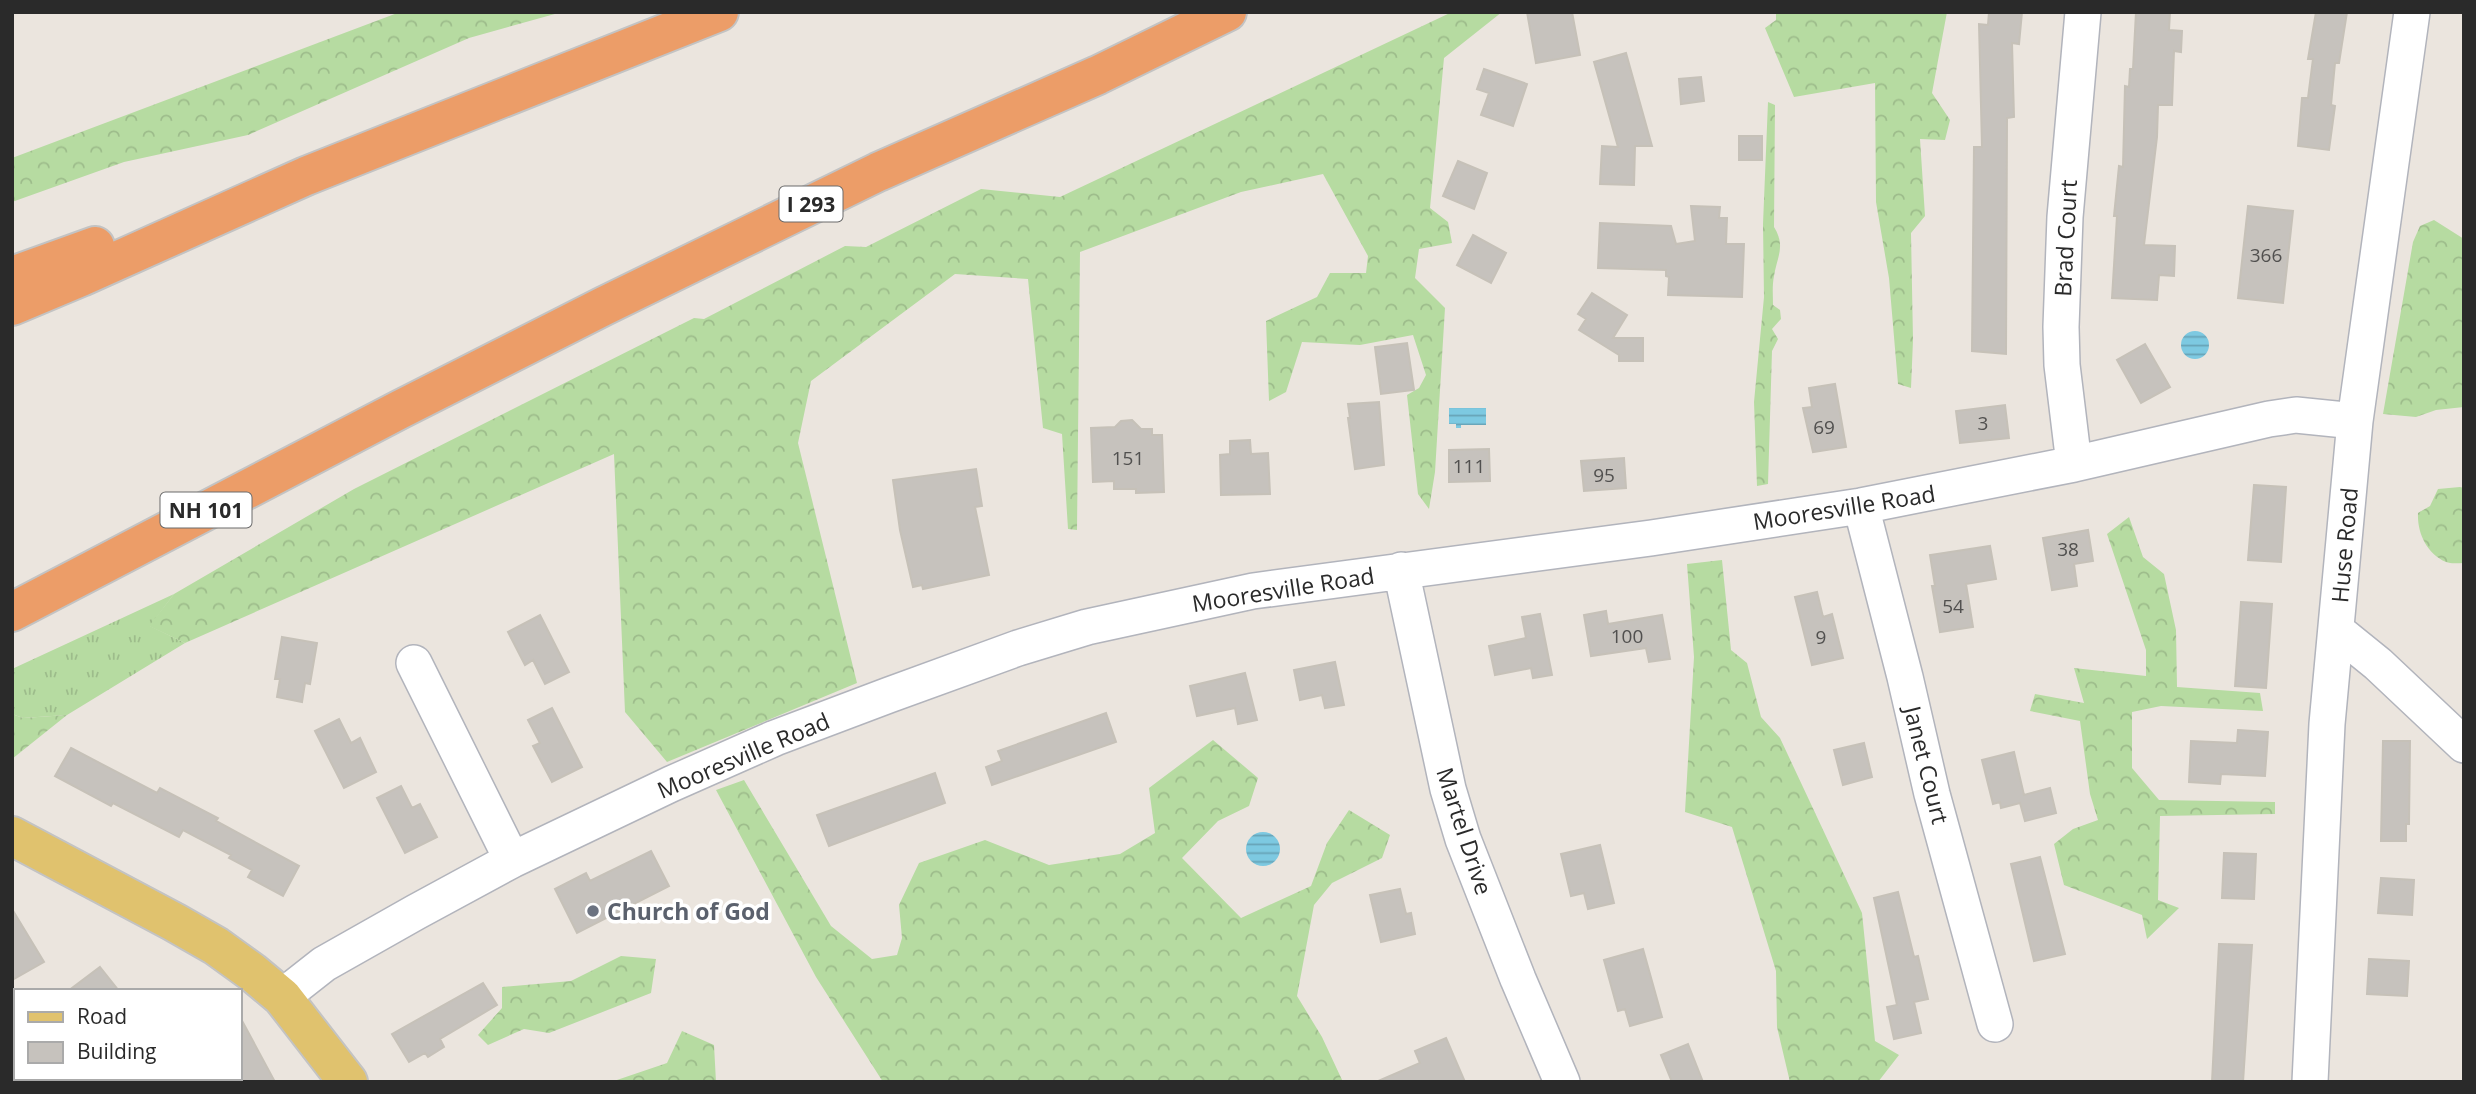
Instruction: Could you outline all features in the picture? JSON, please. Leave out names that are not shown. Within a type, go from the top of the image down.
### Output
[{"type":"highway","points":[[12,306],[306,176],[719,12]]},
{"type":"highway","name":"I 293","points":[[12,583],[401,409],[878,172],[1098,75],[1227,12]]},
{"type":"highway","points":[[12,276],[306,176]]},
{"type":"highway","name":"NH 101","points":[[12,611],[401,409]]},
{"type":"main road","points":[[12,836],[216,946],[282,997],[348,1082]]},
{"type":"street","name":"Brad Court","points":[[2074,464],[2062,365],[2062,327],[2065,217],[2082,12]]},
{"type":"street","name":"Huse Road","points":[[2310,1082],[2327,724],[2355,421],[2412,12]]},
{"type":"street","name":"Mooresville Road","points":[[282,997],[324,964],[512,860],[671,784],[775,738],[1018,648],[1087,627],[1253,591],[1651,538],[1861,506],[2074,464],[2269,419],[2296,415],[2355,421]]},
{"type":"street","name":"Janet Court","points":[[1861,506],[1932,794],[1995,1024]]},
{"type":"street","name":"Martel Drive","points":[[1401,570],[1448,789],[1463,839],[1562,1082]]},
{"type":"street","points":[[2336,630],[2388,673],[2464,745]]},
{"type":"street","points":[[414,663],[512,860]]},
{"type":"green space","points":[[400,12],[562,12],[469,38],[248,135],[124,162],[12,202],[12,158]]},
{"type":"green space","points":[[1452,12],[1502,12],[1444,58],[1430,208],[1448,222],[1452,243],[1419,249],[1415,278],[1445,308],[1435,472],[1429,509],[1418,494],[1407,395],[1419,388],[1426,375],[1413,335],[1360,345],[1302,342],[1286,392],[1269,401],[1266,321],[1317,297],[1330,273],[1366,273],[1368,256],[1323,174],[1241,192],[1080,252],[1077,530],[1068,529],[1062,434],[1043,428],[1028,279],[955,274],[811,381],[798,443],[857,683],[667,762],[625,712],[614,454],[185,643],[149,626],[174,594],[354,489],[694,318],[704,319],[845,246],[866,247],[981,189],[1060,197]]},
{"type":"green space","points":[[1776,12],[1947,12],[1932,93],[1950,120],[1945,140],[1920,139],[1925,216],[1911,233],[1911,388],[1898,384],[1889,278],[1876,202],[1875,83],[1794,97],[1765,28],[1776,20]]},
{"type":"green space","points":[[1768,102],[1775,105],[1774,227],[1780,246],[1773,280],[1773,305],[1780,310],[1781,319],[1772,329],[1778,339],[1772,351],[1768,484],[1757,486],[1754,402],[1764,297],[1763,224]]},
{"type":"green space","points":[[2434,220],[2464,239],[2464,407],[2436,410],[2416,417],[2383,414],[2413,242],[2420,226]]},
{"type":"green space","points":[[2464,488],[2464,563],[2450,563],[2433,554],[2424,542],[2418,513],[2430,506],[2438,489]]},
{"type":"green space","points":[[2129,517],[2143,557],[2164,574],[2176,630],[2177,687],[2260,693],[2263,711],[2161,706],[2132,712],[2132,768],[2159,800],[2275,802],[2275,814],[2160,816],[2158,900],[2179,908],[2147,939],[2142,915],[2064,885],[2054,844],[2073,829],[2098,820],[2090,794],[2080,721],[2030,711],[2035,694],[2084,703],[2074,668],[2146,676],[2146,650],[2107,534]]},
{"type":"green space","points":[[1722,560],[1731,650],[1747,663],[1761,717],[1780,738],[1862,913],[1875,1041],[1899,1055],[1878,1082],[1790,1082],[1777,1027],[1776,971],[1732,827],[1685,812],[1694,657],[1687,564]]},
{"type":"green space","points":[[174,594],[150,626],[185,643],[67,715],[23,718],[12,714],[12,669]]},
{"type":"green space","points":[[12,714],[23,718],[67,715],[12,759]]},
{"type":"green space","points":[[1213,740],[1258,778],[1249,806],[1218,821],[1182,858],[1241,918],[1311,886],[1327,843],[1349,810],[1390,835],[1382,858],[1332,883],[1314,905],[1297,996],[1322,1037],[1343,1082],[883,1082],[816,977],[716,790],[744,780],[831,926],[872,959],[897,955],[902,938],[899,905],[919,863],[985,840],[1049,865],[1120,854],[1155,833],[1149,788]]},
{"type":"green space","points":[[621,956],[656,959],[651,993],[549,1033],[524,1029],[488,1045],[478,1035],[502,1008],[502,987],[571,981]]},
{"type":"green space","points":[[682,1031],[714,1045],[716,1082],[611,1082],[667,1063]]},
{"type":"water","points":[[2195,331],[2205,335],[2209,345],[2205,355],[2195,359],[2185,355],[2181,345],[2185,335]]},
{"type":"water","points":[[1449,408],[1486,408],[1486,425],[1461,425],[1461,428],[1456,428],[1456,424],[1449,424]]},
{"type":"water","points":[[1263,832],[1275,837],[1280,849],[1275,861],[1263,866],[1251,861],[1246,849],[1251,837]]},
{"type":"building","points":[[1527,12],[1572,12],[1580,55],[1536,63]]},
{"type":"building","points":[[1989,12],[2022,12],[2019,44],[2012,43],[2014,117],[2007,118],[2006,354],[1972,351],[1974,147],[1982,147],[1979,24],[1988,25]]},
{"type":"building","points":[[2136,12],[2170,12],[2169,30],[2182,31],[2181,52],[2174,51],[2172,105],[2158,105],[2157,137],[2144,245],[2175,246],[2174,276],[2159,275],[2157,300],[2112,298],[2117,216],[2114,216],[2119,166],[2123,167],[2125,86],[2129,87],[2130,69],[2133,69]]},
{"type":"building","points":[[2316,12],[2347,12],[2339,63],[2335,63],[2331,105],[2335,106],[2329,150],[2298,146],[2302,98],[2308,98],[2313,59],[2308,59]]},
{"type":"building","points":[[1626,53],[1652,146],[1635,146],[1634,185],[1600,184],[1602,146],[1618,147],[1594,62]]},
{"type":"building","points":[[1484,69],[1527,84],[1513,126],[1481,115],[1489,93],[1477,89]]},
{"type":"building","points":[[1701,77],[1704,101],[1681,104],[1679,79]]},
{"type":"building","points":[[1739,136],[1762,136],[1762,160],[1739,160]]},
{"type":"building","points":[[1458,161],[1487,173],[1474,209],[1443,196]]},
{"type":"building","points":[[1691,206],[1720,207],[1719,218],[1727,218],[1726,244],[1744,244],[1742,297],[1668,295],[1669,277],[1666,276],[1666,270],[1598,268],[1600,223],[1671,226],[1676,244],[1695,241]]},
{"type":"building","points":[[2248,206],[2293,211],[2283,303],[2238,298]]},
{"type":"building","points":[[1473,235],[1506,253],[1491,283],[1457,265]]},
{"type":"building","points":[[1592,293],[1627,315],[1613,338],[1643,338],[1643,361],[1619,361],[1619,355],[1579,330],[1586,319],[1578,314]]},
{"type":"building","points":[[1407,343],[1414,390],[1381,394],[1375,347]]},
{"type":"building","points":[[2145,344],[2170,387],[2141,403],[2117,360]]},
{"type":"building","points":[[1835,384],[1846,447],[1813,452],[1803,408],[1812,407],[1809,388]]},
{"type":"building","points":[[1379,402],[1384,465],[1355,469],[1348,404]]},
{"type":"building","points":[[2005,405],[2009,438],[1960,443],[1956,411]]},
{"type":"building","points":[[1132,420],[1141,429],[1152,429],[1152,435],[1162,435],[1164,492],[1136,493],[1136,489],[1114,489],[1114,481],[1093,482],[1091,428],[1115,427],[1121,421]]},
{"type":"building","points":[[1250,440],[1251,454],[1268,453],[1270,494],[1221,495],[1220,455],[1230,454],[1230,441]]},
{"type":"building","points":[[1489,449],[1490,481],[1449,482],[1449,450]]},
{"type":"building","points":[[1624,458],[1626,488],[1584,491],[1581,461]]},
{"type":"building","points":[[976,469],[982,506],[975,507],[989,575],[923,589],[922,585],[913,587],[900,530],[893,480]]},
{"type":"building","points":[[2254,485],[2286,487],[2281,562],[2248,560]]},
{"type":"building","points":[[2088,530],[2093,561],[2074,564],[2077,586],[2052,590],[2043,538]]},
{"type":"building","points":[[1990,546],[1996,579],[1966,584],[1973,627],[1940,632],[1930,555]]},
{"type":"building","points":[[1817,592],[1823,617],[1832,614],[1843,658],[1812,665],[1795,597]]},
{"type":"building","points":[[2241,602],[2272,604],[2266,688],[2235,686]]},
{"type":"building","points":[[1606,611],[1608,624],[1662,615],[1670,659],[1649,662],[1646,648],[1591,656],[1584,615]]},
{"type":"building","points":[[1540,614],[1552,675],[1533,678],[1531,668],[1495,675],[1489,646],[1526,638],[1522,617]]},
{"type":"building","points":[[540,615],[569,672],[545,684],[533,660],[525,665],[508,632]]},
{"type":"building","points":[[282,637],[317,643],[310,684],[305,683],[302,702],[277,697],[280,679],[275,679]]},
{"type":"building","points":[[1335,662],[1344,705],[1325,708],[1322,695],[1300,700],[1294,670]]},
{"type":"building","points":[[1245,673],[1257,720],[1238,724],[1235,708],[1197,716],[1190,686]]},
{"type":"building","points":[[552,708],[582,767],[552,782],[533,746],[540,743],[528,720]]},
{"type":"building","points":[[1106,713],[1116,742],[992,785],[986,767],[1002,761],[998,751]]},
{"type":"building","points":[[339,719],[351,743],[360,738],[376,772],[344,788],[315,731]]},
{"type":"building","points":[[2238,730],[2268,732],[2265,776],[2221,774],[2220,784],[2189,782],[2191,741],[2237,743]]},
{"type":"building","points":[[2383,741],[2410,741],[2409,824],[2406,824],[2406,841],[2381,841]]},
{"type":"building","points":[[1864,743],[1872,777],[1843,785],[1834,750]]},
{"type":"building","points":[[71,748],[157,793],[160,788],[218,818],[216,821],[299,866],[283,896],[248,877],[252,870],[229,858],[231,855],[183,830],[179,837],[113,803],[111,806],[55,776]]},
{"type":"building","points":[[2014,752],[2024,795],[2050,788],[2056,813],[2025,821],[2020,803],[2001,808],[2000,802],[1993,804],[1982,760]]},
{"type":"building","points":[[935,773],[945,803],[829,846],[817,815]]},
{"type":"building","points":[[401,786],[412,808],[420,804],[437,837],[405,853],[377,798]]},
{"type":"building","points":[[1600,845],[1614,903],[1588,909],[1584,893],[1571,896],[1561,854]]},
{"type":"building","name":"Church of God","points":[[651,851],[669,886],[577,933],[555,889],[586,873],[590,881]]},
{"type":"building","points":[[2224,853],[2256,854],[2254,899],[2222,898]]},
{"type":"building","points":[[2040,857],[2065,954],[2034,961],[2011,864]]},
{"type":"building","points":[[2381,878],[2414,880],[2412,915],[2378,913]]},
{"type":"building","points":[[1400,889],[1406,914],[1411,913],[1415,934],[1381,942],[1370,895]]},
{"type":"building","points":[[1898,892],[1914,957],[1918,956],[1928,999],[1914,1002],[1921,1033],[1894,1039],[1887,1007],[1897,1005],[1874,898]]},
{"type":"building","points":[[12,909],[44,962],[12,980]]},
{"type":"building","points":[[2219,944],[2252,945],[2243,1082],[2212,1082]]},
{"type":"building","points":[[1643,949],[1662,1017],[1630,1026],[1625,1009],[1618,1011],[1604,960]]},
{"type":"building","points":[[2369,959],[2409,961],[2407,996],[2367,994]]},
{"type":"building","points":[[100,967],[117,989],[71,989]]},
{"type":"building","points":[[483,983],[497,1005],[440,1039],[444,1047],[428,1057],[425,1053],[409,1062],[392,1034]]},
{"type":"building","points":[[242,1021],[275,1082],[240,1082],[242,1080]]},
{"type":"building","points":[[1446,1038],[1465,1082],[1376,1082],[1420,1063],[1415,1051]]},
{"type":"building","points":[[1688,1044],[1703,1082],[1672,1082],[1661,1055]]},
{"type":"place","name":"Church of God","points":[[593,911]]}]
